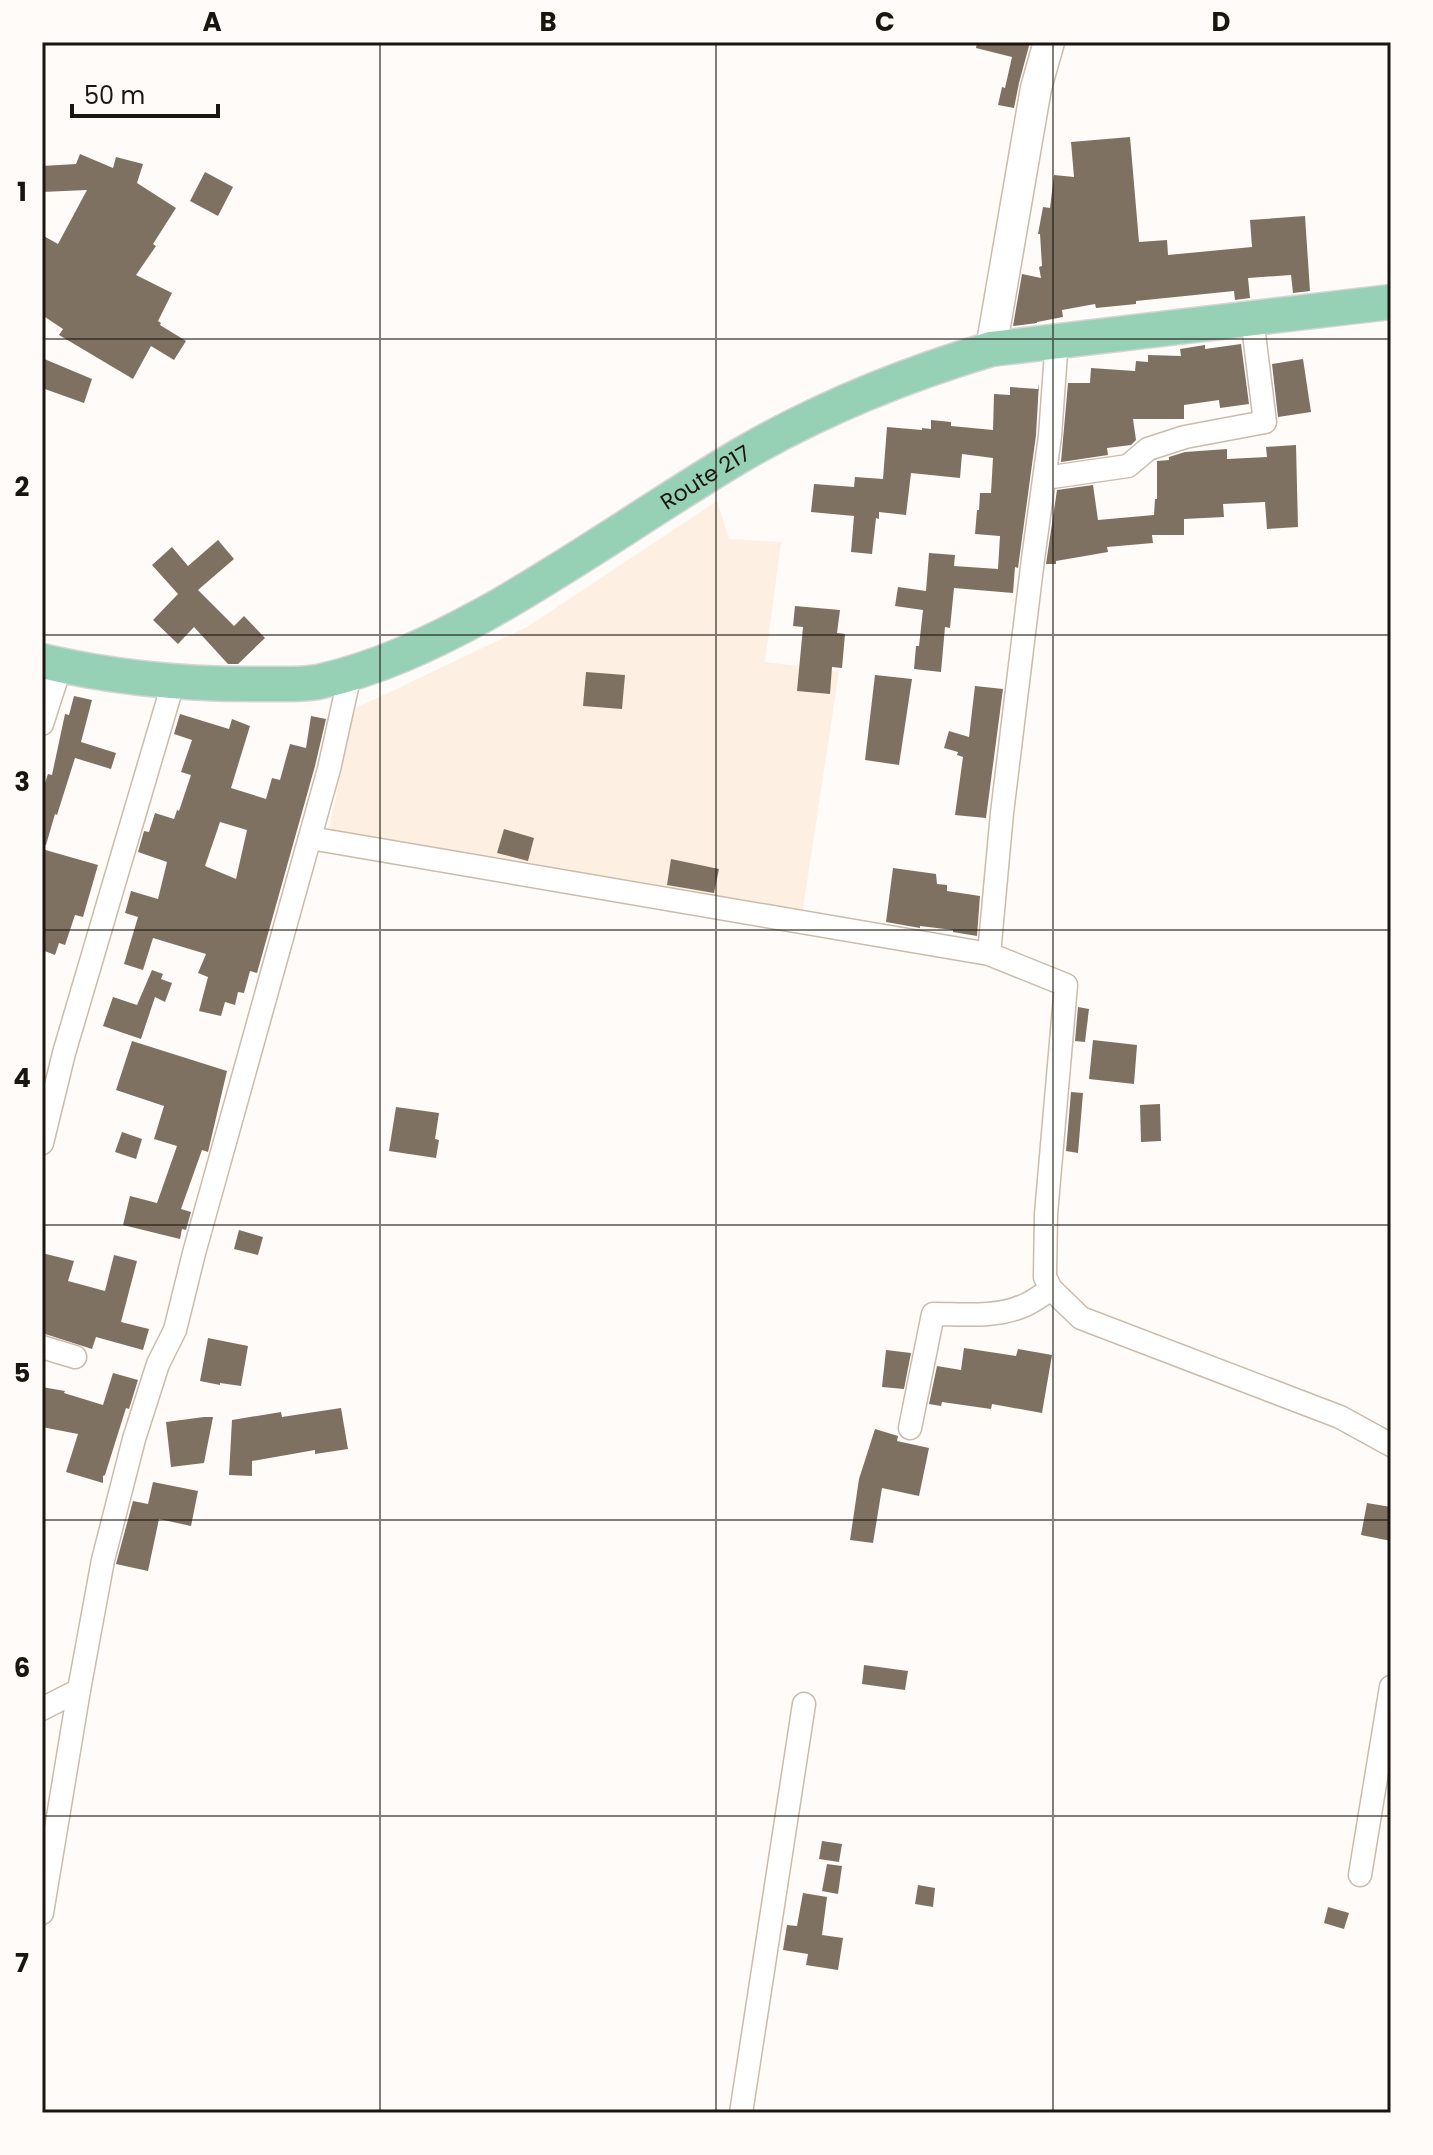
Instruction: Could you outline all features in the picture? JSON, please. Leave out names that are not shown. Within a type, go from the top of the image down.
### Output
[{"type":"main road","name":"Route 217","points":[[52,663],[141,678],[281,684],[313,683],[350,674],[421,646],[517,596],[741,455],[831,408],[936,365],[991,349],[1057,339],[1391,302]]},
{"type":"street","points":[[991,349],[1036,88],[1049,42]]},
{"type":"street","points":[[1045,478],[1128,466],[1148,449],[1185,437],[1265,422],[1252,318]]},
{"type":"street","points":[[989,954],[1002,813],[1045,478],[1057,339]]},
{"type":"street","points":[[42,724],[52,663]]},
{"type":"street","points":[[42,1913],[103,1560],[134,1439],[158,1364],[175,1330],[329,769],[350,674]]},
{"type":"street","points":[[42,1143],[64,1053],[174,680]]},
{"type":"street","points":[[310,838],[989,954],[1066,985],[1046,1214],[1045,1277],[1051,1289],[1081,1318],[1340,1417],[1391,1445]]},
{"type":"street","points":[[910,1428],[933,1314],[1007,1312],[1024,1306],[1051,1289]]},
{"type":"street","points":[[42,1347],[75,1357]]},
{"type":"street","points":[[1360,1875],[1391,1687]]},
{"type":"street","points":[[42,1709],[79,1690]]},
{"type":"street","points":[[741,2113],[804,1704]]},
{"type":"shaded area","points":[[717,501],[729,539],[781,542],[765,662],[839,671],[802,915],[329,830],[354,709],[527,627]]},
{"type":"building","points":[[977,42],[1030,42],[1014,108],[998,105],[1012,57],[976,48]]},
{"type":"building","points":[[1130,137],[1139,242],[1167,240],[1168,255],[1252,247],[1250,220],[1305,216],[1310,291],[1293,293],[1291,275],[1248,278],[1250,298],[1235,300],[1234,291],[1096,308],[1095,304],[1062,310],[1063,317],[1013,326],[1022,274],[1041,278],[1038,234],[1043,207],[1050,208],[1054,175],[1074,177],[1071,142]]},
{"type":"building","points":[[80,154],[113,168],[116,157],[143,164],[137,183],[176,208],[136,275],[172,293],[158,321],[186,341],[174,360],[151,346],[133,379],[59,335],[63,329],[42,315],[42,235],[58,244],[87,190],[42,192],[42,166],[76,164]]},
{"type":"building","points":[[205,172],[233,187],[218,216],[190,201]]},
{"type":"building","points":[[1241,344],[1249,404],[1220,408],[1219,400],[1184,405],[1184,419],[1133,419],[1136,440],[1131,445],[1107,448],[1108,455],[1061,462],[1068,383],[1090,383],[1091,368],[1135,371],[1136,361],[1148,362],[1148,355],[1181,356],[1180,349]]},
{"type":"building","points":[[42,358],[92,379],[84,403],[42,388]]},
{"type":"building","points":[[1303,359],[1311,412],[1278,417],[1272,364]]},
{"type":"building","points":[[1039,383],[1036,435],[1013,593],[954,588],[950,628],[945,627],[941,672],[914,669],[923,610],[895,606],[898,587],[926,591],[929,553],[955,555],[954,566],[998,569],[1000,536],[975,534],[980,493],[991,493],[993,458],[962,454],[960,478],[911,473],[906,515],[879,512],[872,554],[851,552],[854,516],[811,512],[814,484],[854,487],[855,477],[883,479],[887,427],[931,429],[931,420],[951,422],[951,426],[993,430],[994,394],[1010,395],[1010,387],[1038,389]]},
{"type":"building","points":[[1296,445],[1298,527],[1267,529],[1265,502],[1223,504],[1224,517],[1184,519],[1184,535],[1152,535],[1153,543],[1107,547],[1108,552],[1046,564],[1057,490],[1093,485],[1098,520],[1154,515],[1157,461],[1169,460],[1169,457],[1185,452],[1227,449],[1227,459],[1267,457],[1266,447]]},
{"type":"building","points":[[218,540],[234,559],[198,590],[234,626],[244,616],[265,638],[238,664],[228,664],[194,627],[178,644],[153,620],[178,594],[152,565],[172,547],[188,566]]},
{"type":"building","points":[[795,606],[840,610],[837,633],[845,634],[842,668],[832,667],[830,694],[797,691],[803,627],[793,626]]},
{"type":"building","points":[[586,672],[625,675],[622,709],[583,706]]},
{"type":"building","points":[[875,675],[912,679],[899,765],[865,760]]},
{"type":"building","points":[[975,686],[1003,689],[986,818],[955,815],[963,757],[944,748],[949,731],[969,737]]},
{"type":"building","points":[[74,696],[92,700],[81,742],[116,753],[111,769],[75,758],[46,845],[42,845],[42,792],[48,774],[52,775],[65,714],[69,715]]},
{"type":"building","points":[[180,714],[229,729],[232,719],[250,726],[231,788],[266,799],[272,778],[280,780],[290,744],[306,748],[311,716],[326,719],[257,973],[250,971],[244,993],[238,992],[235,1005],[225,1002],[221,1016],[199,1011],[208,977],[198,973],[206,954],[153,938],[143,970],[124,964],[138,917],[125,913],[131,891],[158,899],[167,862],[138,852],[144,831],[149,832],[155,813],[174,819],[191,775],[181,772],[192,740],[174,734]],"holes":[[[220,822],[247,830],[236,879],[205,866]]]},
{"type":"building","points":[[504,829],[534,838],[528,861],[497,853]]},
{"type":"building","points":[[42,849],[98,865],[83,917],[75,915],[65,945],[59,943],[55,955],[42,950]]},
{"type":"building","points":[[671,859],[719,869],[714,893],[667,885]]},
{"type":"building","points":[[893,868],[936,874],[937,884],[947,885],[947,891],[980,896],[977,936],[886,922]]},
{"type":"building","points":[[152,970],[163,974],[161,979],[172,983],[165,1002],[155,997],[141,1039],[103,1026],[113,997],[137,1005]]},
{"type":"building","points":[[1078,1007],[1089,1009],[1085,1042],[1075,1041]]},
{"type":"building","points":[[1093,1040],[1137,1045],[1134,1084],[1089,1079]]},
{"type":"building","points":[[132,1041],[227,1071],[208,1152],[202,1150],[181,1209],[191,1212],[180,1239],[123,1225],[130,1196],[157,1203],[177,1146],[154,1139],[164,1106],[116,1090]]},
{"type":"building","points":[[1071,1092],[1083,1093],[1078,1153],[1066,1151]]},
{"type":"building","points":[[1160,1104],[1161,1141],[1141,1142],[1140,1105]]},
{"type":"building","points":[[396,1107],[439,1113],[436,1158],[389,1151]]},
{"type":"building","points":[[122,1132],[142,1139],[136,1159],[115,1152]]},
{"type":"building","points":[[239,1230],[263,1237],[258,1255],[234,1249]]},
{"type":"building","points":[[42,1253],[74,1261],[68,1281],[105,1291],[114,1255],[137,1261],[121,1322],[149,1329],[143,1350],[96,1337],[92,1349],[42,1333]]},
{"type":"building","points":[[208,1338],[248,1346],[241,1386],[200,1381]]},
{"type":"building","points":[[964,1348],[1016,1356],[1018,1349],[1052,1355],[1042,1413],[992,1404],[991,1409],[942,1402],[941,1406],[929,1404],[937,1366],[961,1370]]},
{"type":"building","points":[[886,1350],[911,1353],[904,1389],[882,1387]]},
{"type":"building","points":[[113,1373],[138,1380],[103,1483],[66,1472],[78,1434],[42,1427],[42,1387],[65,1391],[103,1405]]},
{"type":"building","points":[[341,1408],[348,1449],[315,1454],[315,1450],[252,1461],[252,1476],[229,1475],[232,1420],[281,1412],[282,1417]]},
{"type":"building","points":[[213,1417],[204,1463],[171,1467],[166,1422]]},
{"type":"building","points":[[875,1429],[898,1436],[897,1441],[929,1448],[919,1496],[882,1488],[873,1543],[850,1540],[859,1479]]},
{"type":"building","points":[[153,1482],[198,1491],[191,1526],[159,1519],[148,1571],[116,1564],[133,1501],[148,1504]]},
{"type":"building","points":[[1367,1503],[1391,1507],[1391,1541],[1361,1535]]},
{"type":"building","points":[[864,1665],[908,1671],[905,1690],[862,1684]]},
{"type":"building","points":[[822,1841],[842,1844],[839,1862],[819,1859]]},
{"type":"building","points":[[827,1864],[842,1866],[838,1894],[822,1891]]},
{"type":"building","points":[[918,1885],[935,1888],[933,1907],[915,1904]]},
{"type":"building","points":[[803,1893],[827,1897],[822,1935],[843,1938],[838,1970],[806,1965],[808,1954],[783,1950],[787,1925],[797,1926]]},
{"type":"building","points":[[1328,1907],[1349,1913],[1344,1929],[1324,1923]]}]
